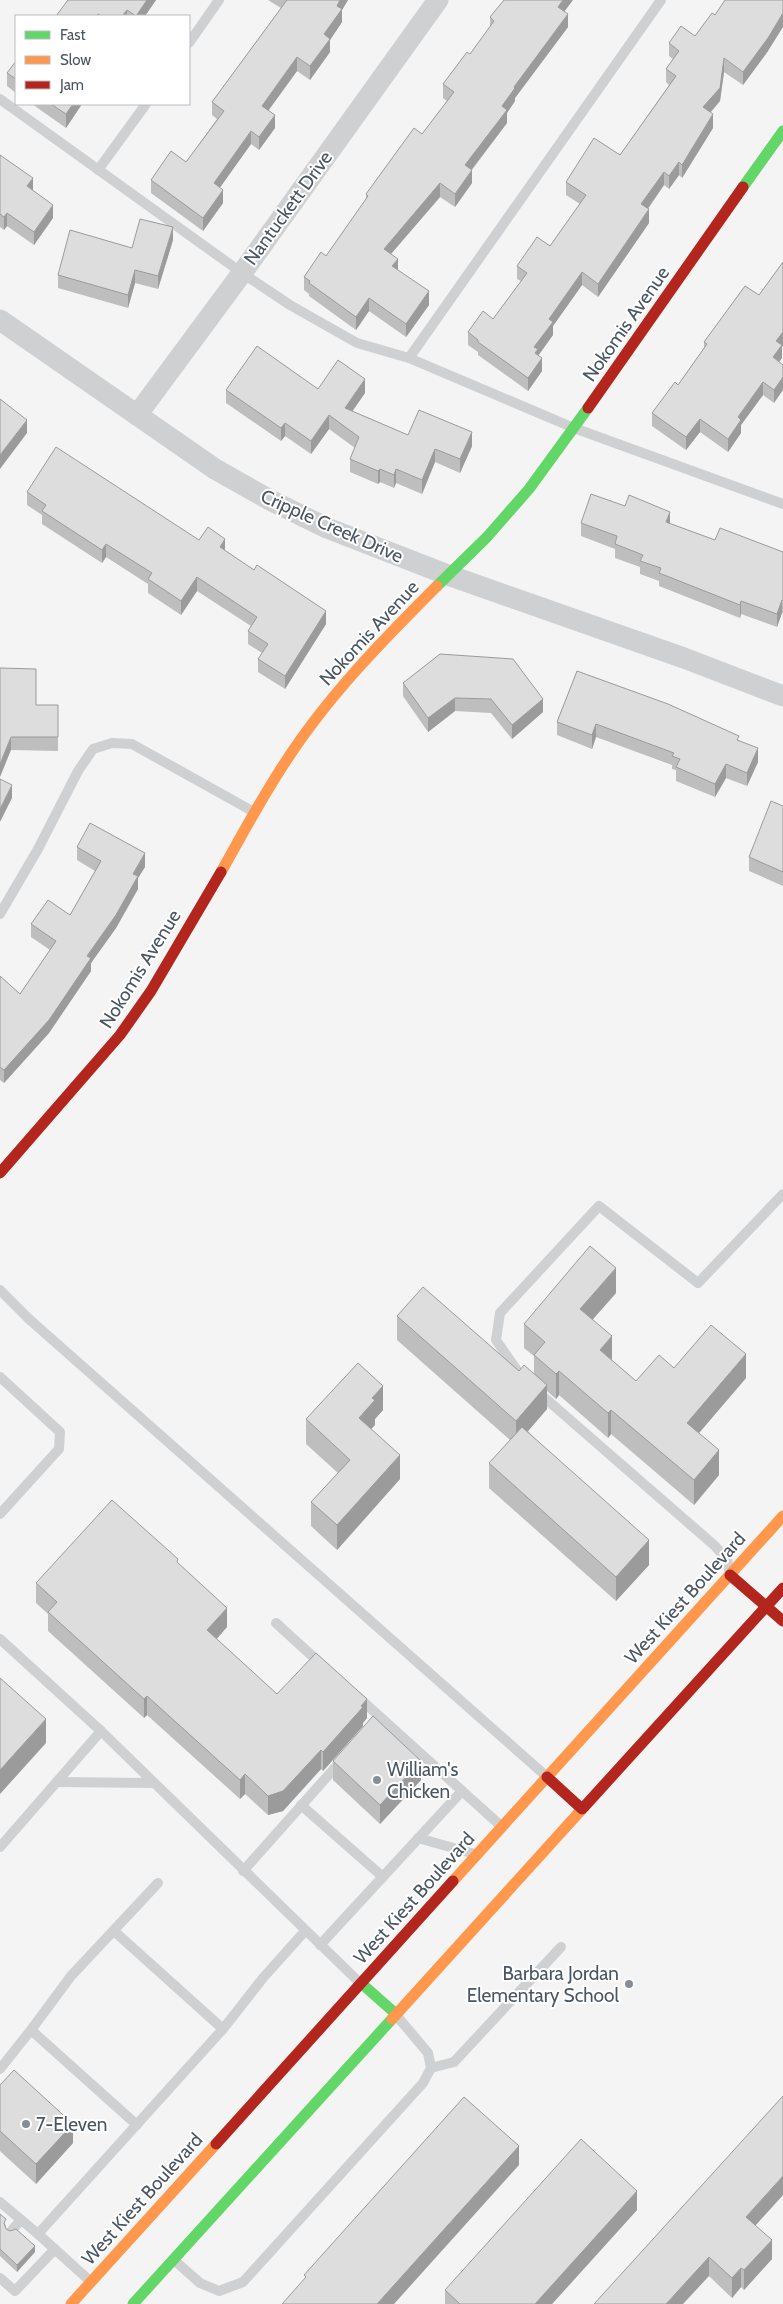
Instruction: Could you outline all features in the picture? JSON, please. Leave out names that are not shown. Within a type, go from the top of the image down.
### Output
[{"type":"main road","name":"Nokomis Avenue","points":[[0,1173],[120,1036],[150,991],[286,760],[331,699],[385,638],[487,537],[528,490],[574,428],[783,131]]},
{"type":"main road","name":"West Kiest Boulevard","points":[[71,2304],[783,1516]]},
{"type":"main road","points":[[730,1575],[783,1621]]},
{"type":"main road","points":[[133,2304],[783,1588]]},
{"type":"main road","points":[[547,1777],[582,1809]]},
{"type":"main road","points":[[361,1983],[396,2014]]},
{"type":"street","name":"Nantuckett Drive","points":[[137,415],[242,273],[438,0]]},
{"type":"street","name":"Cripple Creek Drive","points":[[0,320],[215,469],[270,500],[327,528],[448,575],[684,658],[783,696]]},
{"type":"lane","points":[[190,42],[219,0]]},
{"type":"lane","points":[[409,358],[661,0]]},
{"type":"lane","points":[[0,99],[242,273],[290,305],[357,343],[409,358],[574,428],[783,504]]},
{"type":"lane","points":[[98,170],[145,105]]},
{"type":"lane","points":[[0,914],[38,849],[78,771],[93,749],[112,743],[132,744],[254,812]]},
{"type":"lane","points":[[730,1575],[727,1560],[716,1546],[523,1379],[496,1340],[500,1313],[599,1206],[698,1283],[783,1194]]},
{"type":"lane","points":[[0,1290],[29,1319],[547,1777]]},
{"type":"lane","points":[[0,1377],[60,1432],[59,1449],[0,1514]]},
{"type":"lane","points":[[276,1623],[328,1670]]},
{"type":"lane","points":[[0,1639],[101,1731],[152,1783],[361,1983]]},
{"type":"lane","points":[[350,1690],[377,1721],[462,1791],[502,1827]]},
{"type":"lane","points":[[0,1847],[101,1731]]},
{"type":"lane","points":[[243,1871],[347,1754]]},
{"type":"lane","points":[[57,1782],[152,1783]]},
{"type":"lane","points":[[320,1945],[462,1791]]},
{"type":"lane","points":[[300,1805],[383,1877]]},
{"type":"lane","points":[[418,1838],[476,1854]]},
{"type":"lane","points":[[0,2069],[71,1976],[158,1883]]},
{"type":"lane","points":[[114,1931],[223,2029]]},
{"type":"lane","points":[[38,2234],[223,2029],[263,1978],[305,1931]]},
{"type":"lane","points":[[430,2068],[454,2062],[561,1947]]},
{"type":"lane","points":[[173,2260],[200,2283],[219,2291],[243,2282],[423,2083],[430,2068],[428,2053],[396,2014]]},
{"type":"lane","points":[[31,2030],[137,2125]]},
{"type":"lane","points":[[0,2202],[91,2282]]},
{"type":"lane","points":[[12,2231],[21,2220]]},
{"type":"lane","points":[[0,2278],[15,2291],[54,2249]]},
{"type":"building","points":[[68,0],[147,0],[137,15],[127,10],[123,15],[57,15]]},
{"type":"building","points":[[287,0],[340,0],[337,6],[342,9],[324,34],[330,39],[310,66],[297,57],[262,106],[275,115],[259,137],[251,131],[214,183],[223,190],[203,218],[151,180],[171,151],[186,162],[224,111],[212,102]]},
{"type":"building","points":[[504,0],[563,0],[558,7],[568,14],[502,106],[507,110],[465,165],[472,170],[455,194],[440,183],[384,249],[398,259],[392,266],[429,291],[406,324],[369,298],[356,317],[309,283],[310,281],[304,277],[321,252],[326,256],[368,196],[366,194],[414,128],[422,134],[454,92],[443,84],[467,52],[470,54],[494,21],[490,17]]},
{"type":"building","points":[[725,0],[783,0],[783,13],[768,38],[743,72],[724,58],[720,88],[703,107],[713,114],[682,165],[679,162],[669,176],[664,172],[641,204],[649,209],[598,284],[582,272],[549,319],[553,322],[534,347],[538,349],[535,353],[542,358],[528,378],[478,342],[468,332],[483,311],[493,319],[527,273],[517,266],[537,237],[550,246],[586,195],[566,182],[594,138],[620,155],[676,76],[666,69],[679,51],[669,43],[681,26],[695,36],[712,13],[715,15]]},
{"type":"building","points":[[15,62],[15,78],[7,73]]},
{"type":"building","points":[[52,105],[72,105],[66,114]]},
{"type":"building","points":[[0,155],[33,178],[27,186],[53,205],[34,232],[7,213],[4,217],[0,214]]},
{"type":"building","points":[[140,219],[173,227],[158,276],[135,270],[128,295],[58,275],[70,230],[132,248]]},
{"type":"building","points":[[783,262],[783,332],[776,341],[782,345],[773,357],[783,365],[783,377],[774,390],[763,382],[738,417],[741,420],[728,439],[700,419],[686,437],[652,413],[675,382],[678,385],[707,344],[704,342],[745,286],[759,295]]},
{"type":"building","points":[[257,346],[318,389],[338,360],[365,379],[345,408],[408,435],[419,410],[472,432],[460,459],[435,449],[422,480],[396,469],[394,475],[380,469],[378,471],[350,459],[359,437],[329,415],[311,441],[285,423],[281,428],[226,390]]},
{"type":"building","points":[[0,399],[27,420],[0,455]]},
{"type":"building","points":[[56,447],[199,540],[208,527],[225,539],[220,547],[254,570],[257,565],[326,611],[285,676],[258,659],[268,644],[248,631],[257,617],[197,577],[181,601],[148,579],[152,573],[106,544],[102,550],[42,511],[46,505],[27,492]]},
{"type":"building","points":[[591,494],[625,506],[629,495],[670,512],[666,522],[715,540],[720,528],[783,552],[783,601],[777,614],[741,601],[740,605],[659,573],[661,568],[640,561],[643,555],[615,544],[617,536],[581,523]]},
{"type":"building","points":[[440,654],[513,659],[543,699],[512,725],[491,699],[455,698],[428,718],[403,683]]},
{"type":"building","points":[[0,668],[36,669],[36,705],[58,705],[58,737],[11,737],[0,764]]},
{"type":"building","points":[[577,671],[668,704],[739,736],[737,740],[758,748],[747,773],[726,764],[715,784],[676,767],[680,759],[672,756],[674,753],[596,724],[592,735],[557,722]]},
{"type":"building","points":[[0,779],[12,785],[0,809]]},
{"type":"building","points":[[771,801],[783,806],[783,872],[749,857]]},
{"type":"building","points":[[90,823],[145,853],[133,874],[138,876],[116,915],[87,956],[91,958],[49,1020],[4,1070],[0,1067],[0,976],[20,994],[56,941],[31,924],[48,900],[70,915],[101,861],[77,847]]},
{"type":"building","points":[[590,1246],[616,1268],[580,1309],[612,1336],[600,1350],[636,1381],[659,1355],[674,1368],[711,1325],[746,1354],[687,1423],[719,1450],[694,1480],[611,1410],[608,1413],[559,1371],[556,1374],[534,1355],[545,1342],[524,1324]]},
{"type":"building","points":[[423,1287],[519,1371],[524,1365],[547,1385],[516,1421],[397,1316]]},
{"type":"building","points":[[358,1363],[383,1386],[372,1398],[375,1400],[359,1418],[400,1455],[337,1525],[311,1502],[350,1460],[306,1419]]},
{"type":"building","points":[[522,1427],[649,1540],[616,1577],[489,1463]]},
{"type":"building","points":[[112,1500],[178,1559],[177,1562],[227,1608],[207,1630],[277,1694],[316,1653],[367,1699],[361,1706],[363,1707],[323,1752],[321,1750],[283,1791],[268,1796],[245,1774],[240,1780],[147,1696],[144,1699],[48,1612],[57,1602],[36,1583]]},
{"type":"building","points":[[0,1678],[46,1719],[0,1770]]},
{"type":"building","name":"William's Chicken","points":[[373,1716],[421,1761],[380,1805],[333,1761]]},
{"type":"building","name":"7-Eleven","points":[[14,2070],[73,2124],[36,2164],[0,2131],[0,2085]]},
{"type":"building","points":[[783,2096],[783,2176],[746,2217],[772,2240],[744,2270],[741,2268],[732,2278],[709,2257],[666,2304],[594,2304]]},
{"type":"building","points":[[464,2097],[519,2146],[377,2304],[282,2304],[306,2277],[304,2275]]},
{"type":"building","points":[[581,2139],[637,2191],[535,2304],[460,2304],[445,2290]]},
{"type":"building","points":[[0,2214],[6,2219],[4,2223],[6,2229],[10,2231],[16,2229],[35,2246],[17,2265],[0,2249]]},
{"type":"traffic: fast","points":[[743,187],[783,131]]},
{"type":"traffic: fast","points":[[437,586],[487,537],[529,489],[588,408]]},
{"type":"traffic: fast","points":[[361,1983],[396,2014]]},
{"type":"traffic: fast","points":[[133,2304],[392,2019]]},
{"type":"traffic: slow","points":[[221,872],[252,816],[302,737],[357,669],[437,586]]},
{"type":"traffic: slow","points":[[453,1881],[783,1516]]},
{"type":"traffic: slow","points":[[392,2019],[584,1807]]},
{"type":"traffic: slow","points":[[71,2304],[216,2144]]},
{"type":"traffic: jam","points":[[588,408],[743,187]]},
{"type":"traffic: jam","points":[[0,1173],[120,1035],[151,991],[221,872]]},
{"type":"traffic: jam","points":[[730,1575],[783,1621]]},
{"type":"traffic: jam","points":[[584,1807],[783,1588]]},
{"type":"traffic: jam","points":[[547,1777],[582,1809]]},
{"type":"traffic: jam","points":[[216,2144],[453,1881]]},
{"type":"place","name":"William's Chicken","points":[[377,1780]]},
{"type":"place","name":"Barbara Jordan Elementary School","points":[[629,1984]]},
{"type":"place","name":"7-Eleven","points":[[26,2124]]}]
